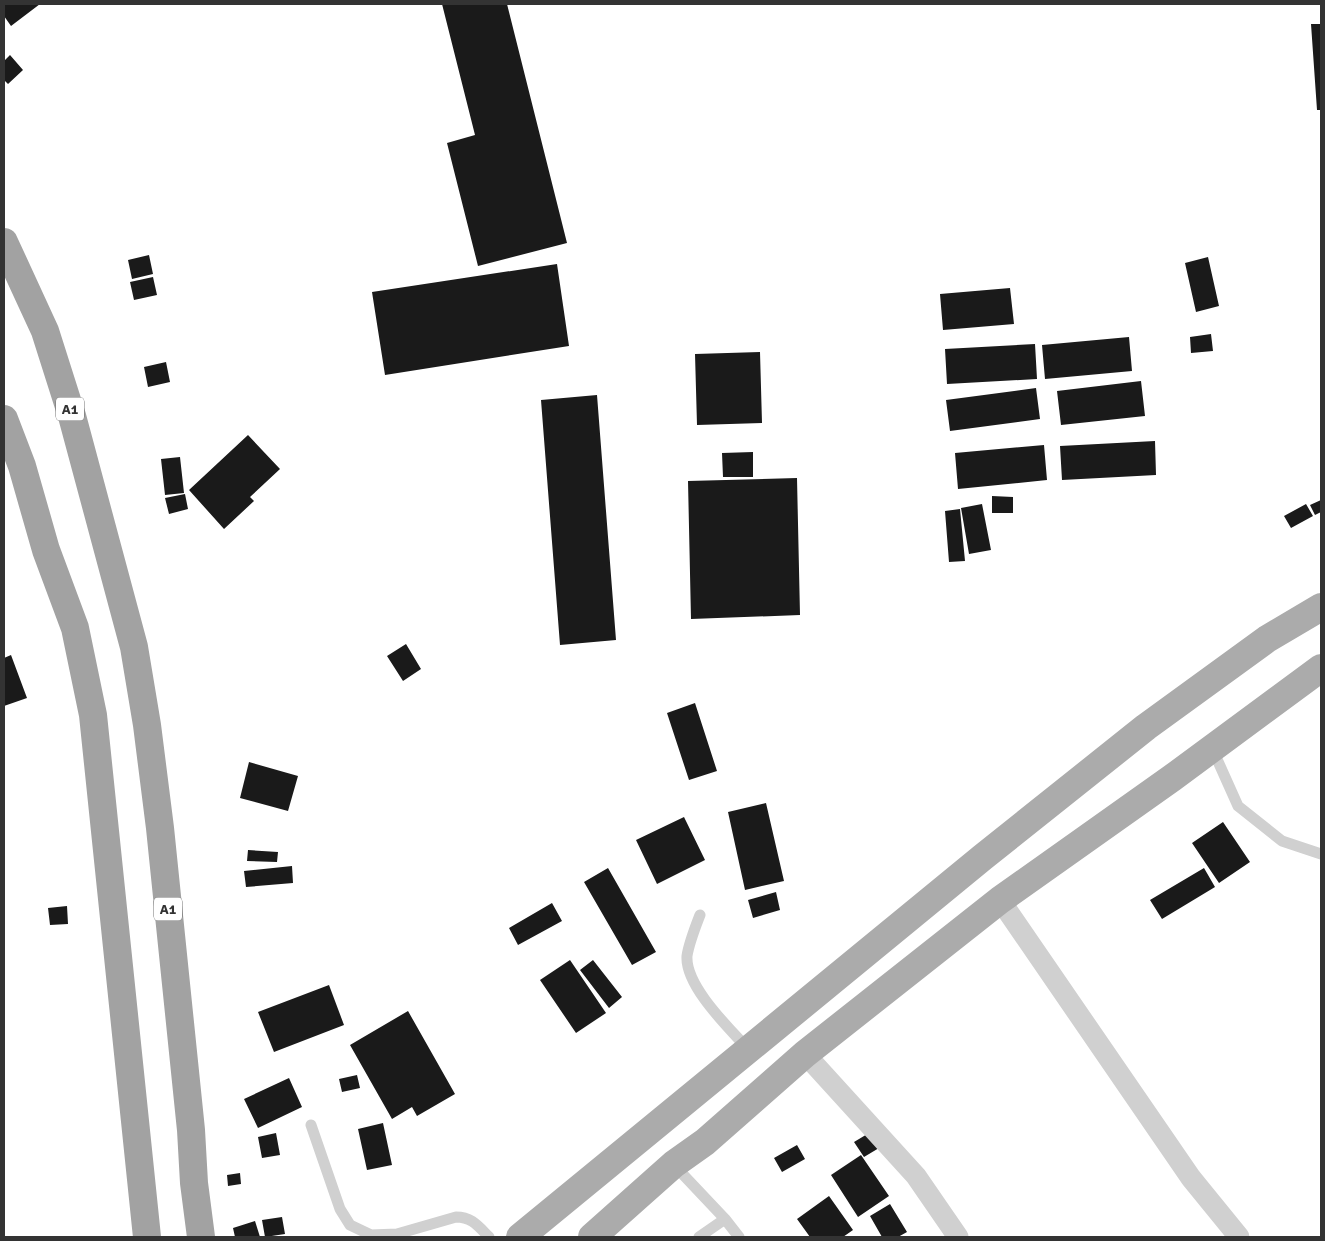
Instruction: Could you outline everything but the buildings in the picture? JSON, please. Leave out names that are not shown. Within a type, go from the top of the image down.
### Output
[{"type":"highway","name":"A1","points":[[4,242],[44,331],[69,406],[134,647],[147,724],[160,828],[191,1130],[194,1183],[201,1237]]},
{"type":"highway","points":[[4,420],[10,452],[22,466],[46,550],[75,628],[93,715],[148,1237]]},
{"type":"main road","points":[[520,1237],[982,857],[1146,727],[1267,639],[1321,607]]},
{"type":"main road","points":[[592,1237],[674,1164],[705,1142],[805,1054],[1000,900],[1321,668]]},
{"type":"street","points":[[1000,900],[1191,1178],[1239,1237]]},
{"type":"street","points":[[805,1054],[916,1176],[958,1237]]},
{"type":"lane","points":[[1212,748],[1238,806],[1282,841],[1321,854]]},
{"type":"lane","points":[[700,915],[687,958],[691,976],[710,1007],[748,1049]]},
{"type":"lane","points":[[311,1125],[340,1209],[350,1225],[371,1235],[397,1234],[456,1217],[465,1217],[474,1222],[489,1237]]},
{"type":"lane","points":[[674,1164],[725,1219],[739,1237]]},
{"type":"lane","points":[[699,1237],[725,1219]]}]
